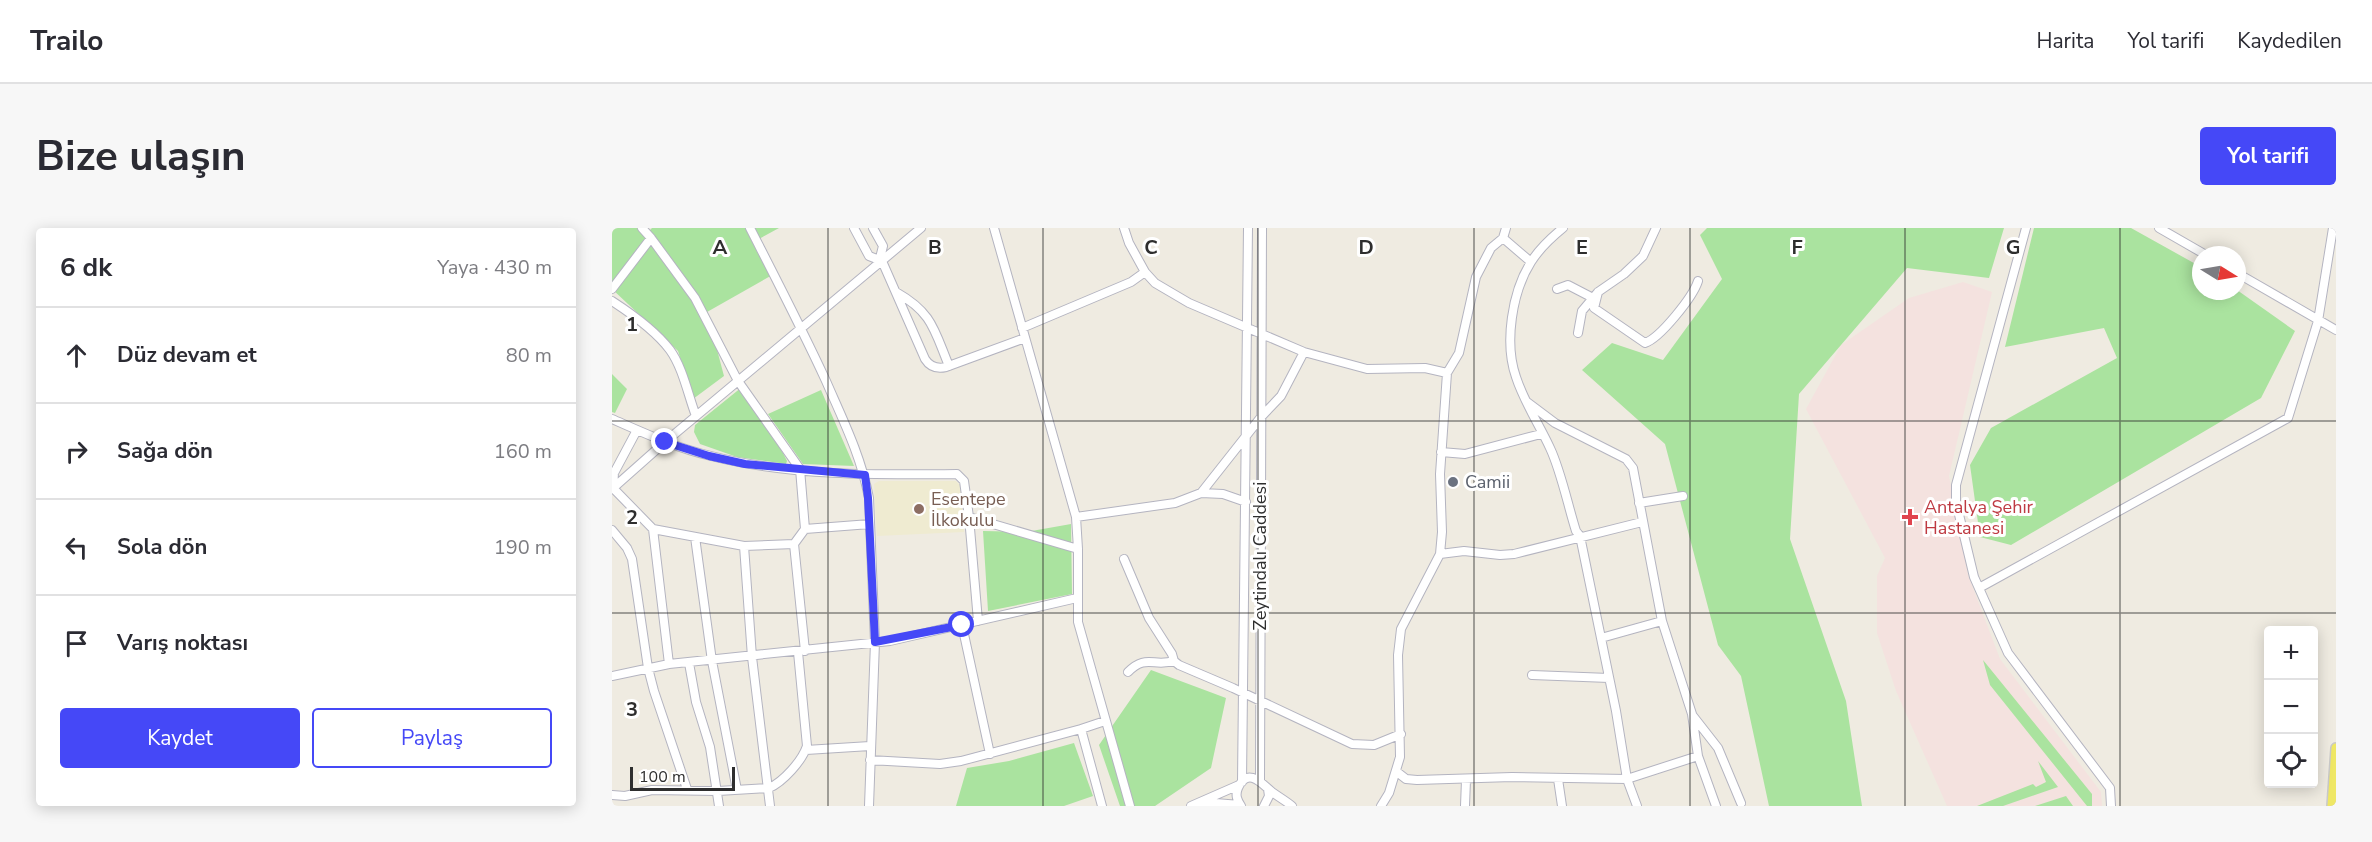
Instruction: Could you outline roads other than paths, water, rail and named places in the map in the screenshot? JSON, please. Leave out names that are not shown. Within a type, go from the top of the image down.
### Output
[{"type":"main road","points":[[2332,806],[2336,748]]},
{"type":"street","points":[[612,795],[626,796],[652,790],[718,791],[769,788],[775,785],[800,759],[806,750],[807,742],[794,544],[805,529],[800,470],[738,381],[695,298],[642,228]]},
{"type":"street","points":[[750,228],[801,328],[856,447],[865,475],[870,525],[875,642],[869,806]]},
{"type":"street","points":[[854,228],[869,256],[881,260]]},
{"type":"street","points":[[873,228],[883,246],[881,260],[928,362],[936,368],[949,366],[1025,338]]},
{"type":"street","points":[[613,489],[665,442],[921,228]]},
{"type":"street","points":[[994,228],[1076,517],[1078,621],[1130,806]]},
{"type":"street","points":[[1124,228],[1129,243],[1145,272],[1155,283],[1190,303],[1304,352],[1367,369],[1425,368],[1447,373]]},
{"type":"street","points":[[1202,802],[1240,806],[1236,796],[1240,784],[1243,692],[1248,228]]},
{"type":"street","name":"Zeytindalı Caddesi","points":[[1260,780],[1262,228]]},
{"type":"street","points":[[1380,806],[1389,793],[1400,757],[1398,655],[1401,629],[1440,554],[1441,452],[1447,373],[1458,353],[1476,277],[1491,248],[1503,238],[1506,228]]},
{"type":"street","points":[[1563,228],[1531,262],[1521,284],[1513,313],[1511,344],[1515,377],[1541,434],[1550,448],[1576,531],[1580,537],[1627,778],[1638,806]]},
{"type":"street","points":[[1578,333],[1582,311],[1595,295],[1624,274],[1643,256],[1656,228]]},
{"type":"street","points":[[2026,228],[1956,485],[1956,502],[1979,588],[2008,652],[2110,788],[2111,806]]},
{"type":"street","points":[[2159,228],[2192,247]]},
{"type":"street","points":[[1979,588],[2288,418],[2318,321],[2333,228]]},
{"type":"street","points":[[612,289],[651,238]]},
{"type":"street","points":[[1503,238],[1531,262]]},
{"type":"street","points":[[1022,328],[1131,282],[1145,272]]},
{"type":"street","points":[[2246,278],[2336,330]]},
{"type":"street","points":[[1595,295],[1594,308],[1645,343],[1656,336],[1678,311],[1695,290],[1698,281]]},
{"type":"street","points":[[1557,289],[1568,285],[1595,295]]},
{"type":"street","points":[[896,292],[918,305],[926,315],[949,366]]},
{"type":"street","points":[[612,301],[635,316],[670,349],[696,416]]},
{"type":"street","points":[[1076,517],[1176,503],[1191,499],[1201,493],[1246,435],[1281,396],[1304,352]]},
{"type":"street","points":[[1526,401],[1555,423],[1626,459],[1633,468],[1662,621],[1692,714],[1698,756],[1716,806]]},
{"type":"street","points":[[612,419],[665,442],[709,456],[745,464],[865,475],[957,474],[964,482],[978,621]]},
{"type":"street","points":[[637,430],[614,472],[613,489],[653,529],[744,546],[794,544]]},
{"type":"street","points":[[1441,452],[1465,454],[1541,434]]},
{"type":"street","points":[[1201,493],[1222,494],[1246,502]]},
{"type":"street","points":[[1639,503],[1683,496]]},
{"type":"street","points":[[969,517],[1078,549]]},
{"type":"street","points":[[1440,554],[1464,551],[1500,555],[1514,554],[1642,522]]},
{"type":"street","points":[[805,529],[870,525]]},
{"type":"street","points":[[653,529],[669,664]]},
{"type":"street","points":[[612,530],[627,548],[632,560],[648,668],[687,789]]},
{"type":"street","points":[[695,537],[712,661],[737,790]]},
{"type":"street","points":[[744,546],[752,657],[770,806]]},
{"type":"street","points":[[1124,559],[1149,618],[1174,661],[1192,672],[1243,692],[1352,744],[1374,744],[1401,734]]},
{"type":"street","points":[[612,676],[669,664],[752,657],[875,642],[962,625],[1077,598]]},
{"type":"street","points":[[1601,638],[1662,621]]},
{"type":"street","points":[[962,625],[990,754]]},
{"type":"street","points":[[1128,672],[1137,663],[1143,661],[1166,663],[1174,661]]},
{"type":"street","points":[[689,663],[696,702],[710,747],[719,806]]},
{"type":"street","points":[[1532,675],[1609,678]]},
{"type":"street","points":[[1692,714],[1718,747],[1741,803]]},
{"type":"street","points":[[870,760],[940,764],[990,754],[1105,721]]},
{"type":"street","points":[[1081,729],[1102,806]]},
{"type":"street","points":[[806,750],[870,746]]},
{"type":"street","points":[[1397,772],[1406,779],[1627,778],[1698,756]]},
{"type":"street","points":[[1191,806],[1251,778],[1260,780],[1268,789],[1292,806]]},
{"type":"street","points":[[1558,779],[1562,806]]},
{"type":"street","points":[[1465,806],[1466,780]]},
{"type":"street","points":[[1264,806],[1269,796],[1268,789]]},
{"type":"place","name":"Camii","points":[[1453,482]]},
{"type":"place","name":"Esentepe İlkokulu","points":[[919,509]]},
{"type":"place","name":"Antalya Şehir Hastanesi","points":[[1910,517]]}]
